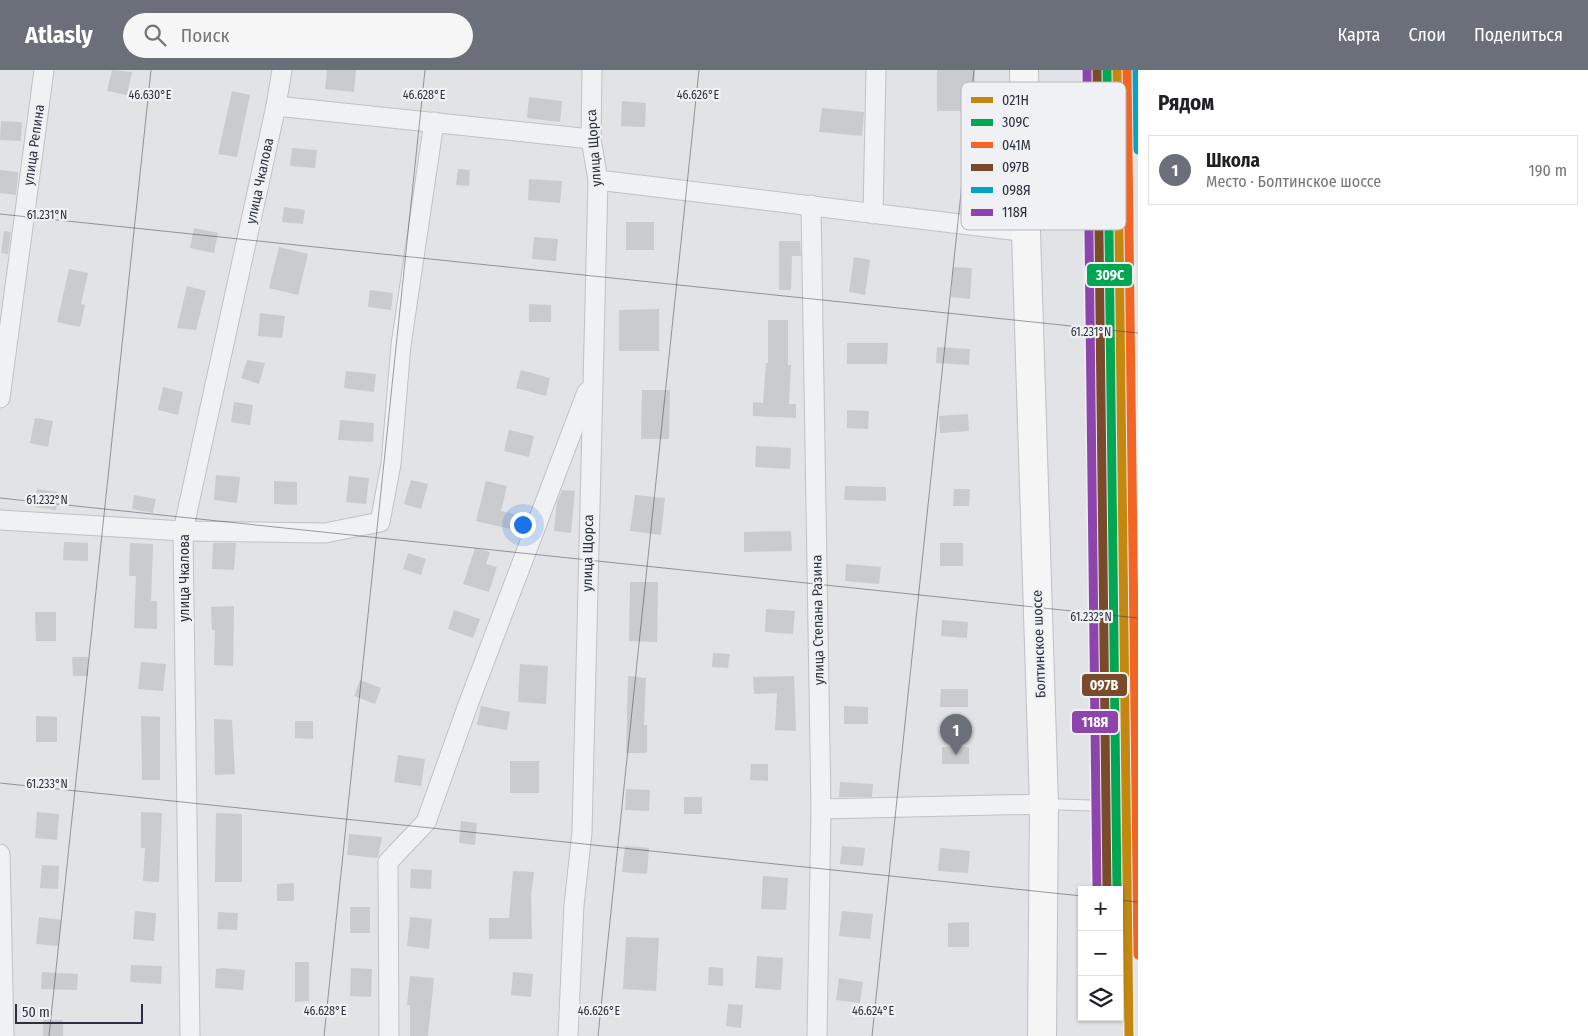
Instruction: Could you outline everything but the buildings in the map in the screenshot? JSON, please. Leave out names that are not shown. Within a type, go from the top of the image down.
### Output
[{"type":"main road","name":"Болтинское шоссе","points":[[1026,230],[1044,804],[1042,1036]]},
{"type":"street","name":"улица Репина","points":[[0,398],[44,70]]},
{"type":"street","name":"улица Чкалова","points":[[190,1036],[183,531],[276,106],[282,70]]},
{"type":"street","name":"улица Щорса","points":[[568,1036],[574,905],[582,832],[591,380],[598,180],[591,139],[592,70]]},
{"type":"street","points":[[873,214],[876,70]]},
{"type":"street","points":[[276,106],[591,139]]},
{"type":"street","points":[[0,520],[183,531],[325,533],[380,522],[391,464],[401,345],[434,122]]},
{"type":"street","points":[[598,180],[811,205],[873,214],[1026,242]]},
{"type":"street","name":"улица Степана Разина","points":[[811,205],[821,809],[817,1036]]},
{"type":"street","points":[[389,1036],[388,862],[426,822],[469,702],[591,380]]},
{"type":"street","points":[[821,809],[1044,804]]},
{"type":"street","points":[[0,854],[4,1036]]},
{"type":"lane","points":[[1044,804],[1138,807]]},
{"type":"transit line","name":"118Я","points":[[1087,70],[1087,82]]},
{"type":"transit line","name":"097В","points":[[1097,70],[1097,82]]},
{"type":"transit line","name":"309С","points":[[1107,70],[1107,82]]},
{"type":"transit line","name":"021Н","points":[[1117,70],[1117,82]]},
{"type":"transit line","name":"041М","points":[[1127,70],[1138,955]]},
{"type":"transit line","name":"098Я","points":[[1137,70],[1138,150]]},
{"type":"transit line","name":"118Я","points":[[1089,230],[1097,886]]},
{"type":"transit line","name":"097В","points":[[1099,230],[1107,886]]},
{"type":"transit line","name":"309С","points":[[1109,230],[1117,886]]},
{"type":"transit line","name":"021Н","points":[[1119,230],[1129,1036]]},
{"type":"place","name":"Школа","points":[[956,755]]}]
